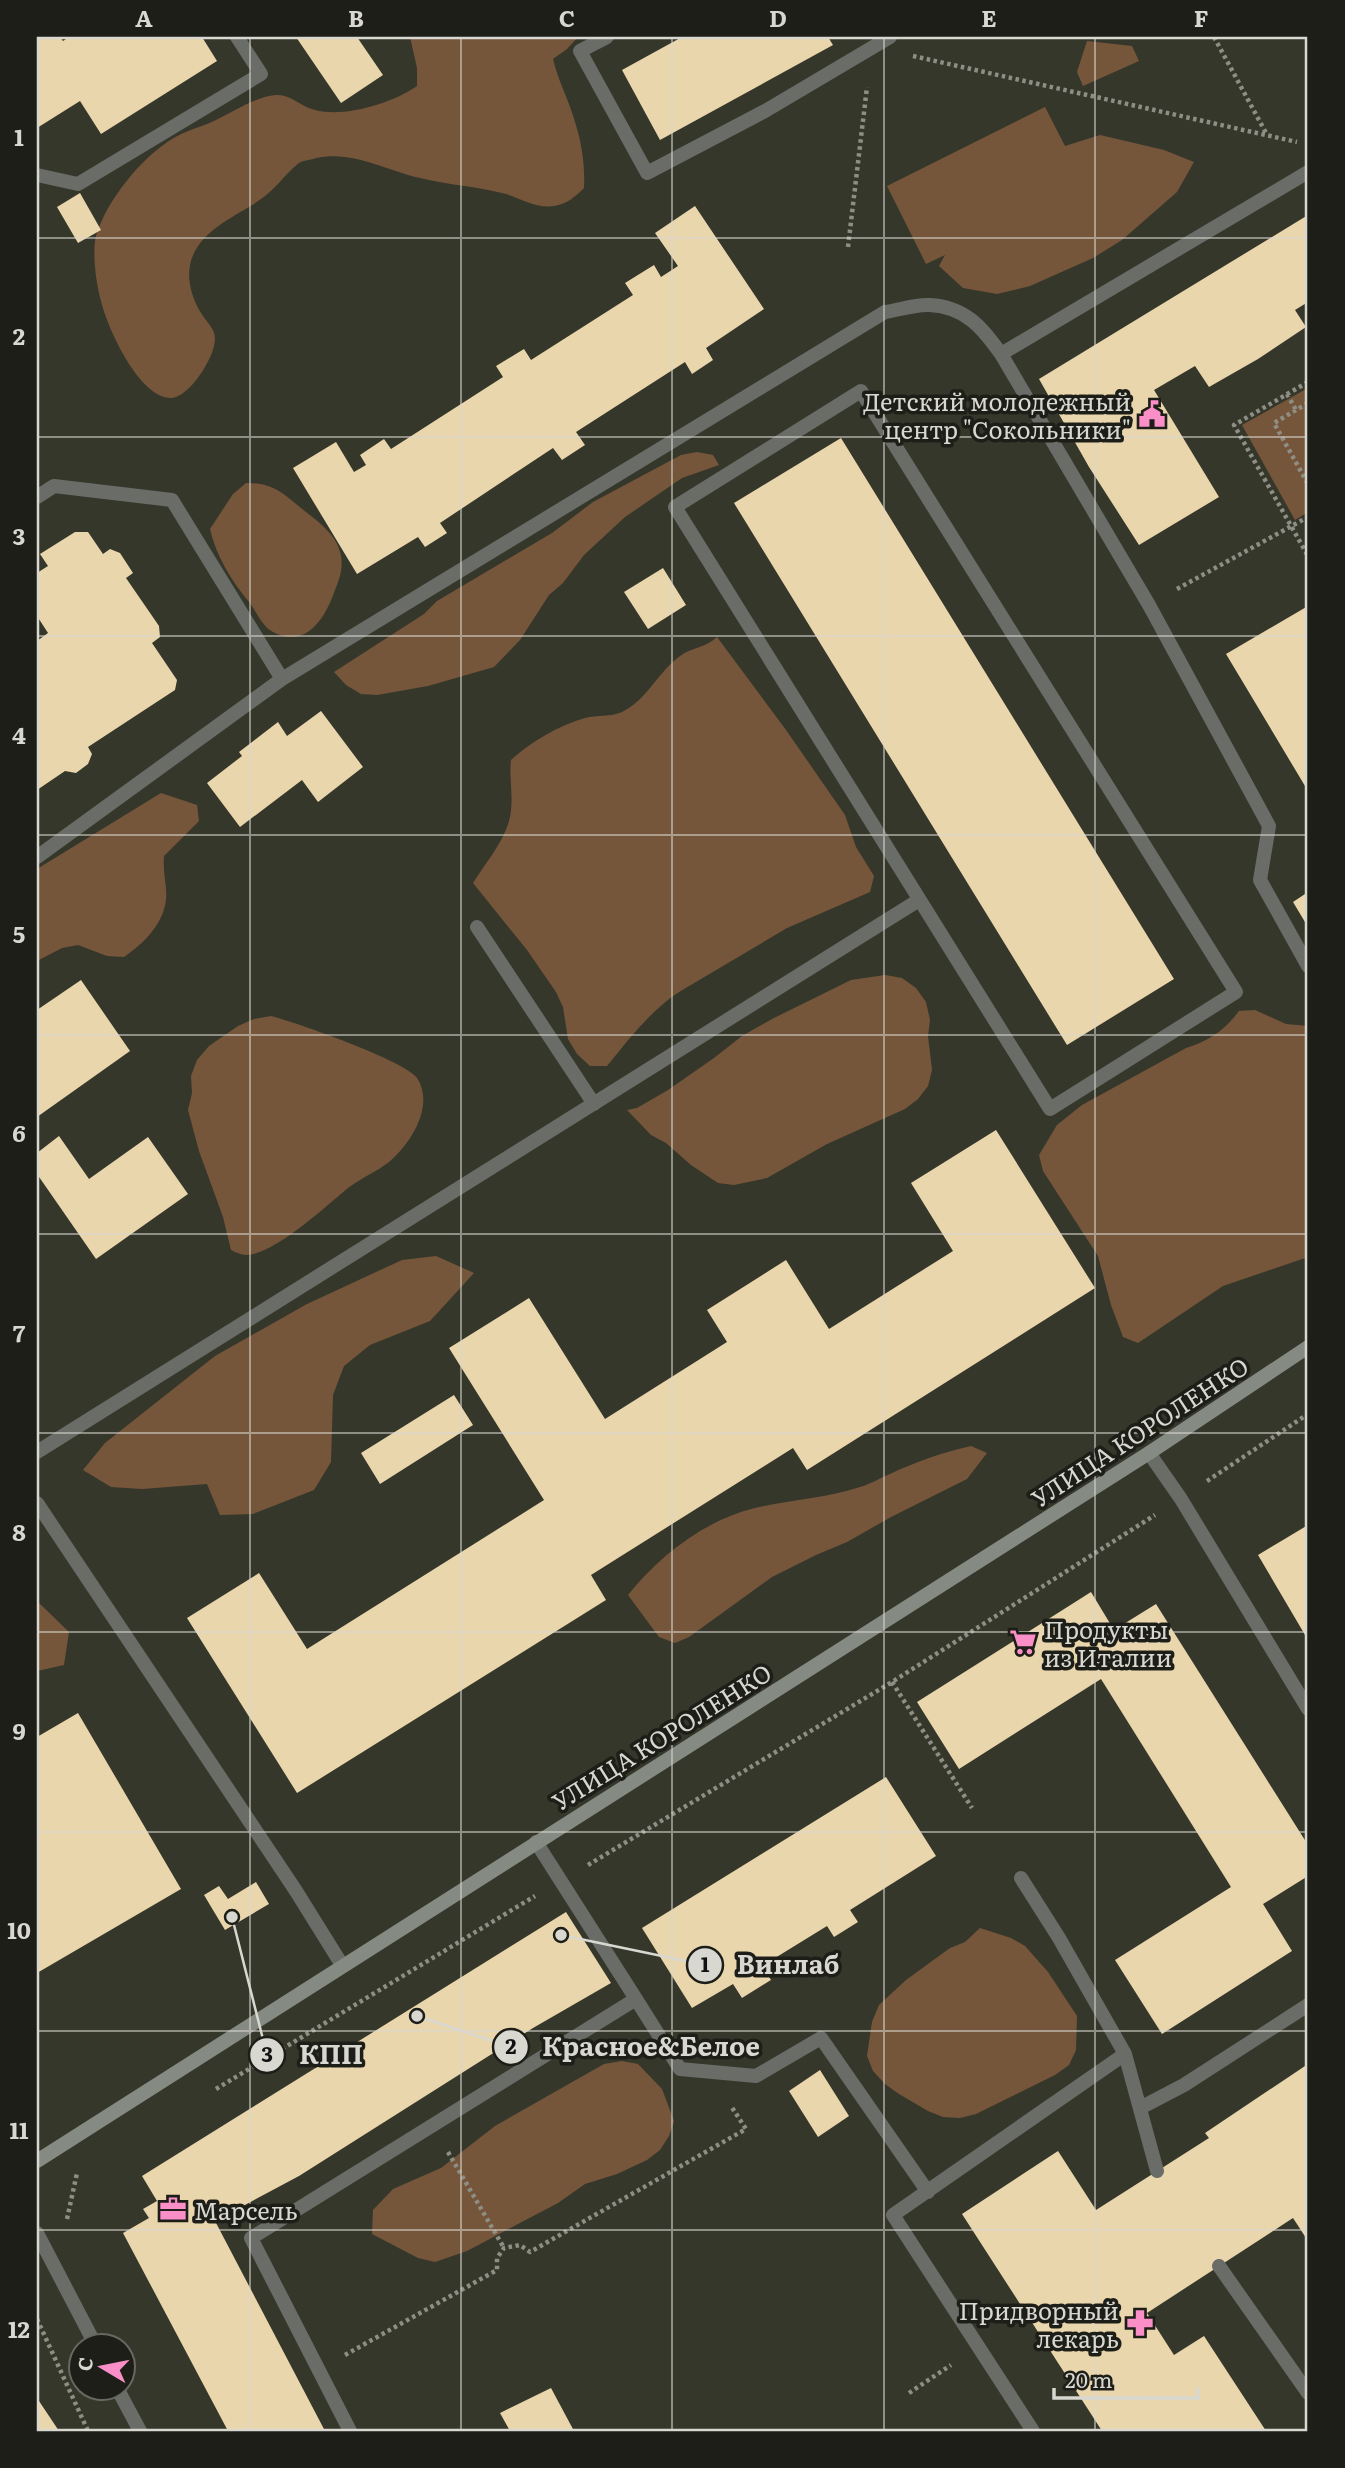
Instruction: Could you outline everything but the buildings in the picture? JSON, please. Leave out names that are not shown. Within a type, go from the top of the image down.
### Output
[{"type":"street","points":[[37,175],[78,184],[261,74],[237,37]]},
{"type":"street","points":[[607,37],[580,51],[647,173],[765,111],[870,42],[890,37]]},
{"type":"street","points":[[1001,354],[1308,172]]},
{"type":"street","points":[[37,858],[282,679],[885,312],[929,304],[963,313],[983,329],[1001,354],[1149,605],[1269,826],[1260,880],[1308,967]]},
{"type":"street","points":[[861,391],[1236,992],[1050,1109],[919,900],[675,508],[861,391]]},
{"type":"street","points":[[37,497],[54,486],[172,500],[282,679]]},
{"type":"street","points":[[37,1452],[919,900]]},
{"type":"street","points":[[477,927],[594,1104]]},
{"type":"street","name":"УЛИЦА КОРОЛЕНКО","points":[[37,2161],[1149,1453],[1308,1347]]},
{"type":"street","points":[[1149,1453],[1181,1499],[1308,1709]]},
{"type":"street","points":[[37,1503],[296,1891],[342,1965]]},
{"type":"street","points":[[536,1842],[680,2069],[756,2076],[821,2038],[928,2192]]},
{"type":"street","points":[[1021,1878],[1059,1938],[1125,2054],[1157,2171]]},
{"type":"street","points":[[350,2431],[251,2238],[636,1999]]},
{"type":"street","points":[[1140,2108],[1184,2085],[1308,2005]]},
{"type":"street","points":[[1033,2431],[894,2215],[1125,2054]]},
{"type":"street","points":[[37,2234],[89,2332]]},
{"type":"street","points":[[1219,2266],[1308,2393]]},
{"type":"street","points":[[124,2402],[140,2431]]},
{"type":"path","points":[[1214,37],[1266,133]]},
{"type":"path","points":[[848,247],[870,42],[1308,144]]},
{"type":"path","points":[[1308,382],[1234,425],[1308,556]]},
{"type":"path","points":[[1287,394],[1296,410]]},
{"type":"path","points":[[1308,404],[1274,423],[1308,484]]},
{"type":"path","points":[[1149,605],[1308,517]]},
{"type":"path","points":[[892,1682],[972,1808]]},
{"type":"path","points":[[318,2370],[497,2270],[497,2258],[504,2248],[520,2245],[530,2252],[746,2129],[708,2071]]},
{"type":"path","points":[[433,2127],[504,2248]]},
{"type":"path","points":[[37,2319],[88,2431]]},
{"type":"path","points":[[909,2393],[926,2381]]},
{"type":"shaded area","points":[[410,37],[578,37],[553,59],[580,138],[584,188],[567,202],[547,206],[492,191],[407,175],[356,159],[330,156],[301,162],[265,196],[218,226],[195,251],[189,275],[191,291],[214,333],[212,354],[187,390],[171,398],[159,395],[136,374],[126,359],[101,301],[95,268],[96,236],[117,195],[137,168],[172,139],[260,98],[281,95],[315,110],[340,112],[382,103],[407,92],[417,86],[417,68]]},
{"type":"shaded area","points":[[1087,41],[1132,46],[1139,61],[1083,86],[1077,72]]},
{"type":"shaded area","points":[[1045,107],[1065,146],[1100,135],[1164,150],[1194,162],[1177,192],[1122,240],[1093,258],[1030,286],[997,294],[963,288],[939,266],[945,255],[926,264],[887,186]]},
{"type":"shaded area","points":[[1308,388],[1308,512],[1295,520],[1242,425]]},
{"type":"shaded area","points":[[697,452],[713,455],[719,465],[682,478],[625,517],[584,555],[563,583],[549,595],[520,640],[494,667],[428,686],[377,695],[361,694],[346,685],[334,672],[424,614],[437,601],[552,533],[593,502],[681,455]]},
{"type":"shaded area","points":[[246,483],[265,485],[285,495],[321,525],[338,546],[341,569],[332,598],[317,624],[302,635],[284,636],[266,626],[231,577],[216,549],[210,529],[233,494]]},
{"type":"shaded area","points":[[717,637],[845,815],[856,847],[874,876],[870,892],[787,928],[679,992],[649,1017],[607,1066],[590,1066],[577,1054],[568,1039],[563,1007],[556,992],[527,950],[473,883],[502,839],[509,820],[511,760],[537,740],[565,725],[585,718],[618,714],[631,707],[680,656]]},
{"type":"shaded area","points":[[161,793],[197,805],[199,821],[164,856],[166,900],[160,920],[154,929],[124,957],[107,956],[78,945],[62,948],[37,961],[37,869]]},
{"type":"shaded area","points":[[885,975],[902,978],[916,988],[926,1002],[930,1020],[928,1036],[932,1070],[928,1086],[918,1099],[905,1109],[827,1144],[767,1178],[734,1185],[718,1183],[691,1165],[666,1143],[651,1135],[627,1110],[637,1108],[668,1090],[742,1036],[772,1019],[851,980]]},
{"type":"shaded area","points":[[1255,1010],[1286,1024],[1308,1026],[1308,1257],[1223,1286],[1138,1343],[1123,1337],[1098,1256],[1043,1171],[1039,1155],[1057,1125],[1082,1105],[1209,1038],[1228,1024],[1239,1011]]},
{"type":"shaded area","points":[[271,1016],[372,1052],[409,1071],[417,1078],[422,1089],[422,1112],[412,1135],[389,1162],[348,1188],[314,1217],[271,1247],[244,1255],[231,1250],[223,1217],[199,1151],[188,1110],[192,1093],[191,1076],[197,1060],[209,1046],[238,1026]]},
{"type":"shaded area","points":[[436,1256],[474,1273],[430,1321],[370,1345],[344,1366],[333,1395],[331,1462],[314,1490],[253,1514],[220,1515],[207,1484],[142,1489],[111,1487],[83,1470],[105,1443],[215,1356],[307,1304],[402,1260]]},
{"type":"shaded area","points":[[971,1446],[987,1453],[967,1479],[847,1542],[772,1577],[689,1637],[675,1643],[659,1637],[628,1595],[669,1553],[718,1521],[755,1508],[860,1487],[919,1461]]},
{"type":"shaded area","points":[[37,1601],[69,1632],[64,1665],[37,1671]]},
{"type":"shaded area","points":[[980,1928],[1011,1938],[1025,1946],[1048,1972],[1077,2016],[1076,2050],[1069,2065],[1055,2075],[976,2114],[960,2118],[943,2117],[899,2094],[873,2071],[867,2056],[872,2022],[879,2005],[906,1980],[950,1948],[965,1942]]},
{"type":"shaded area","points":[[622,2061],[638,2064],[662,2089],[674,2121],[660,2150],[647,2160],[617,2174],[585,2184],[558,2203],[467,2251],[435,2262],[418,2258],[372,2234],[373,2210],[393,2189],[441,2168],[495,2126],[604,2064]]},
{"type":"place","name":"Детский молодежный центр \"Сокольники\"","points":[[1152,414]]},
{"type":"place","name":"Продукты из Италии","points":[[1023,1642]]},
{"type":"place","name":"КПП","points":[[232,1917]]},
{"type":"place","name":"Винлаб","points":[[561,1935]]},
{"type":"place","name":"Красное&Белое","points":[[417,2016]]},
{"type":"place","name":"Марсель","points":[[173,2209]]},
{"type":"place","name":"Придворный лекарь","points":[[1140,2323]]}]
